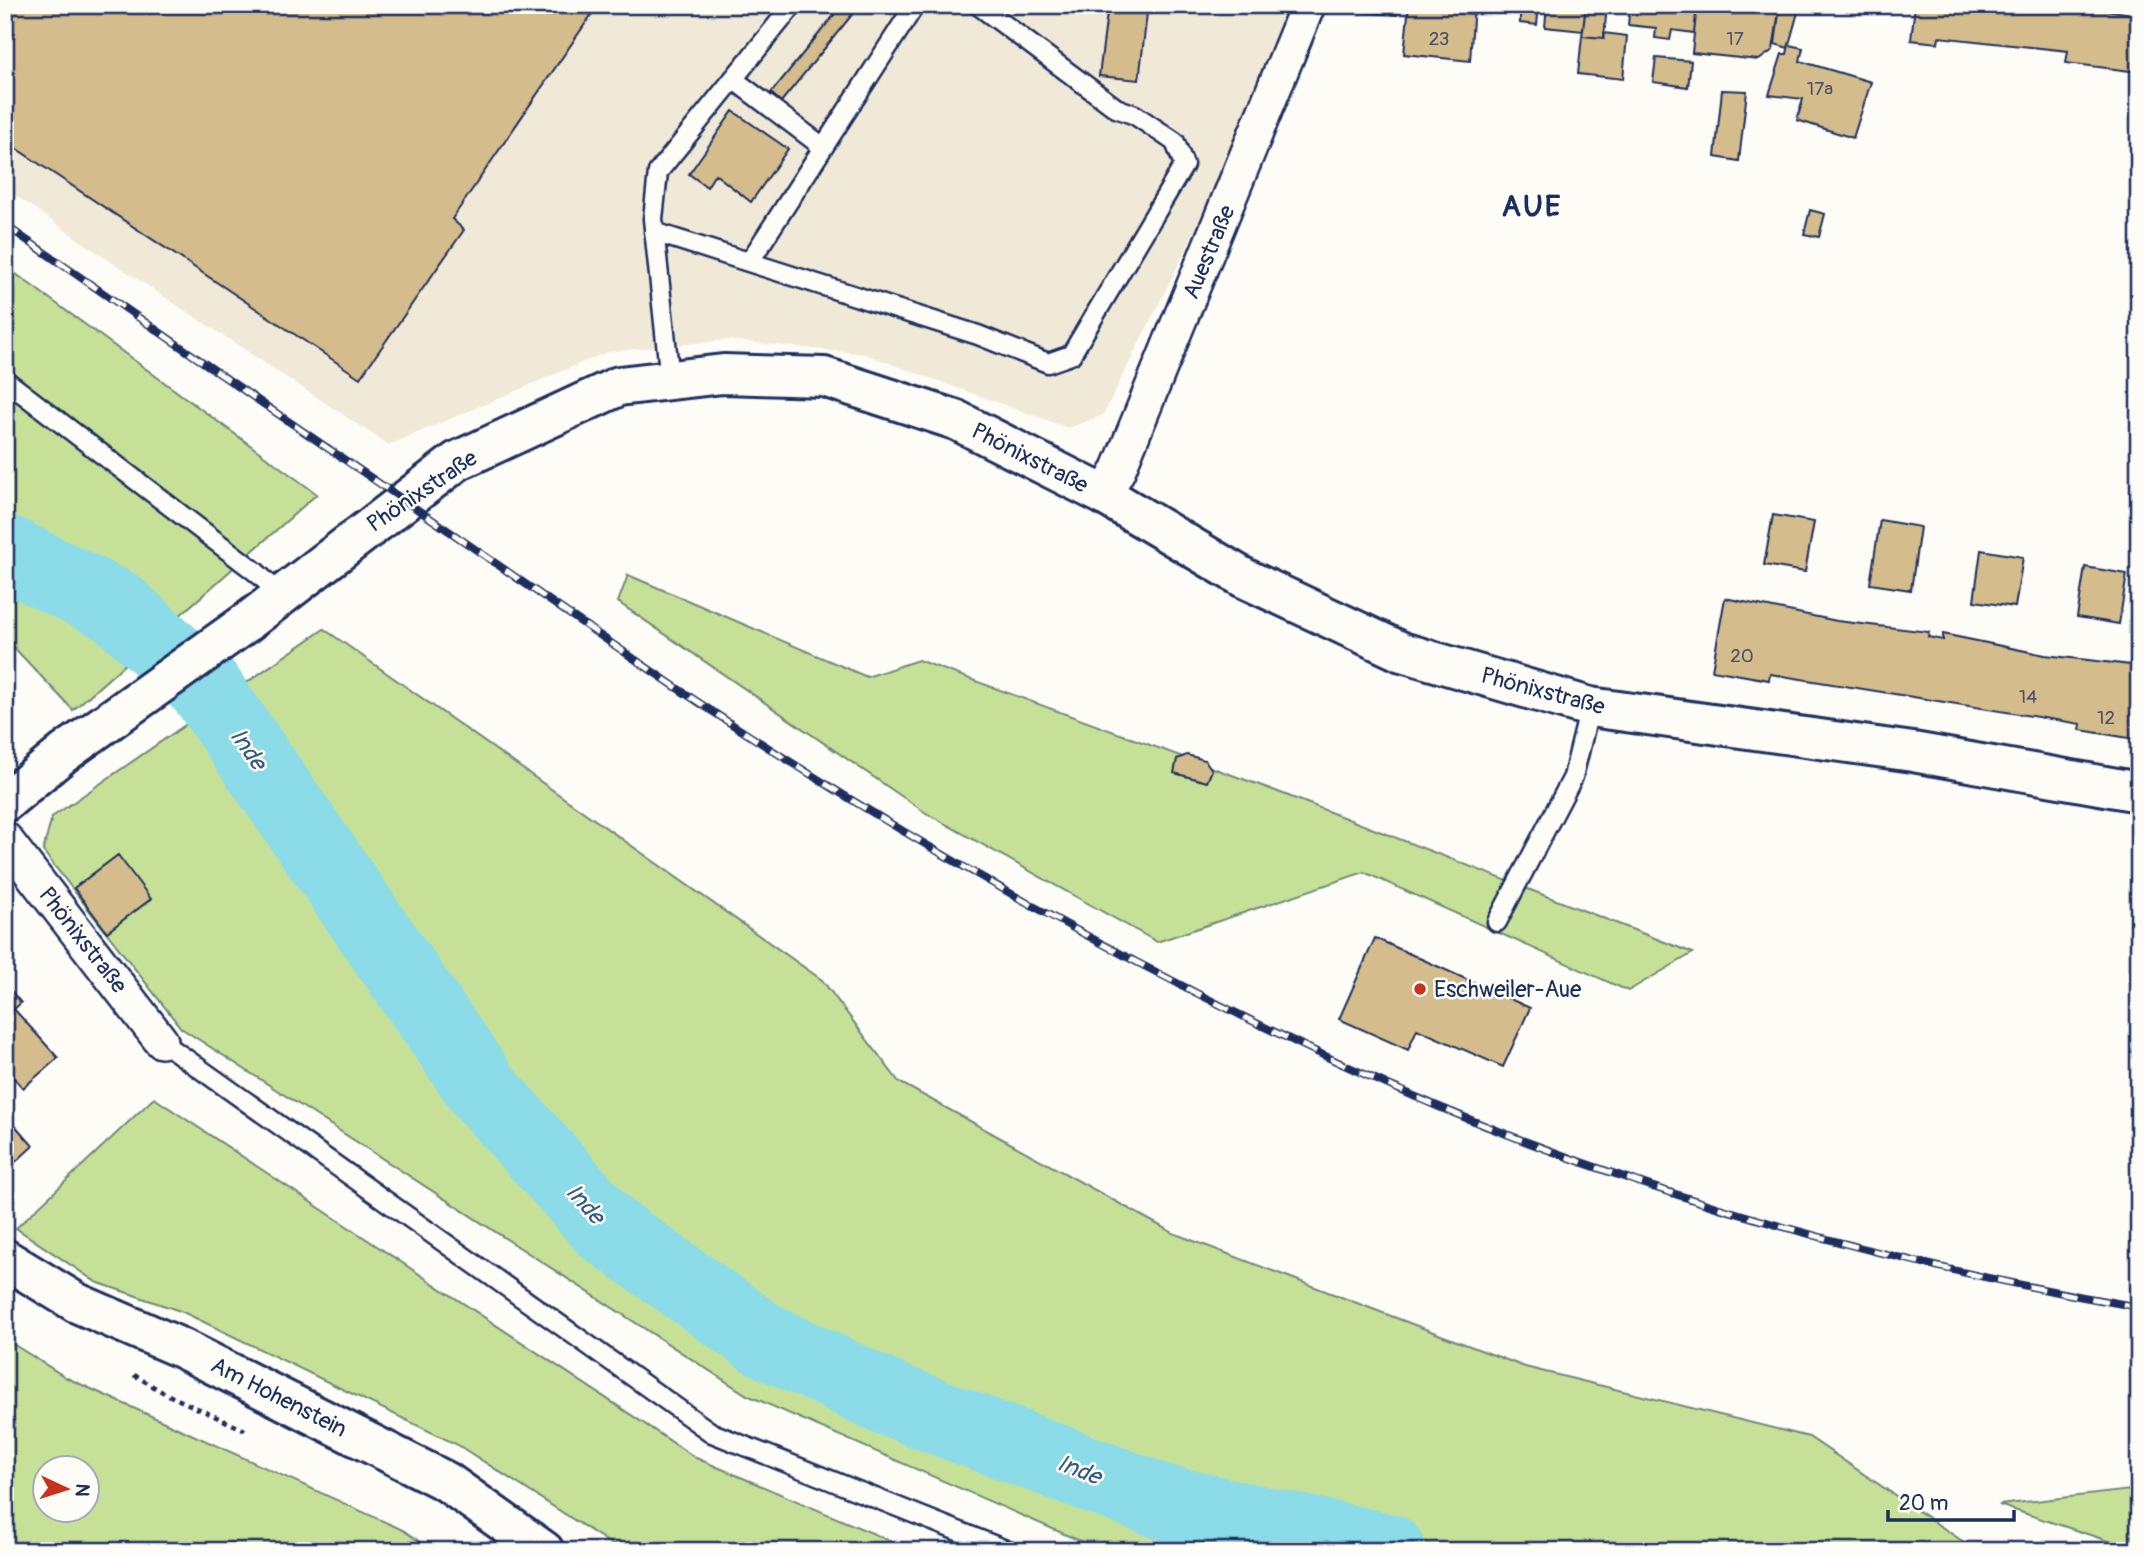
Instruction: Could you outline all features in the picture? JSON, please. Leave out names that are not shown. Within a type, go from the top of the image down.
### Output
[{"type":"main road","name":"Phönixstraße","points":[[5,802],[64,753],[246,623],[457,461],[620,386],[723,374],[824,377],[956,420],[1104,495],[1244,578],[1402,652],[1590,707],[1913,752],[2139,792]]},
{"type":"main road","name":"Am Hohenstein","points":[[5,1259],[77,1303],[181,1348],[447,1482],[544,1551]]},
{"type":"street","name":"Auestraße","points":[[1104,495],[1118,471],[1240,178],[1308,5]]},
{"type":"street","name":"Phönixstraße","points":[[5,839],[161,1041]]},
{"type":"lane","points":[[670,380],[654,232],[658,172],[793,5]]},
{"type":"lane","points":[[750,261],[915,5]]},
{"type":"lane","points":[[654,232],[978,335],[1048,363],[1071,355],[1184,165],[1175,142],[1135,115],[1116,108],[978,5]]},
{"type":"lane","points":[[733,79],[822,147]]},
{"type":"lane","points":[[5,380],[256,572],[281,595]]},
{"type":"lane","points":[[1497,922],[1573,777],[1590,707]]},
{"type":"lane","points":[[161,1041],[712,1433],[1008,1551]]},
{"type":"shaded area","points":[[5,5],[1290,5],[1231,160],[1103,415],[1068,428],[864,354],[727,340],[607,352],[389,445],[98,253],[5,188]]},
{"type":"green space","points":[[5,266],[317,494],[73,710],[5,638]]},
{"type":"green space","points":[[628,575],[867,677],[918,660],[1273,790],[1693,953],[1628,991],[1364,872],[1157,942],[926,813],[618,602]]},
{"type":"green space","points":[[324,629],[822,980],[899,1082],[1173,1233],[1525,1367],[1809,1437],[1977,1551],[1103,1551],[747,1395],[181,1028],[43,851],[52,817]]},
{"type":"green space","points":[[154,1098],[696,1458],[914,1551],[622,1551],[458,1445],[183,1312],[96,1282],[16,1228]]},
{"type":"green space","points":[[5,1339],[67,1378],[403,1530],[433,1551],[5,1551]]},
{"type":"green space","points":[[2139,1489],[2139,1551],[1999,1505]]},
{"type":"building","points":[[5,5],[598,5],[452,219],[464,230],[360,378],[5,141]]},
{"type":"building","points":[[842,5],[860,5],[781,102],[771,93]]},
{"type":"building","points":[[1108,5],[1148,5],[1139,80],[1099,76]]},
{"type":"building","points":[[1341,5],[1398,5],[1397,15],[1339,10]]},
{"type":"building","points":[[1409,5],[1474,5],[1470,61],[1404,54]]},
{"type":"building","points":[[1474,5],[1539,5],[1537,25],[1520,23],[1520,13],[1473,8]]},
{"type":"building","points":[[1547,5],[1586,5],[1583,31],[1545,27]]},
{"type":"building","points":[[1586,5],[1607,5],[1604,38],[1582,36]]},
{"type":"building","points":[[1630,5],[1697,5],[1694,33],[1672,30],[1670,40],[1655,38],[1656,28],[1628,25]]},
{"type":"building","points":[[1697,5],[1780,5],[1773,50],[1759,60],[1692,53]]},
{"type":"building","points":[[1780,5],[1800,5],[1788,48],[1775,44]]},
{"type":"building","points":[[1915,5],[2073,5],[2139,15],[2139,72],[2066,63],[2068,51],[1939,37],[1938,43],[1911,40]]},
{"type":"building","points":[[1604,33],[1627,36],[1623,79],[1578,74],[1582,36],[1604,38]]},
{"type":"building","points":[[1789,45],[1803,48],[1800,61],[1871,82],[1853,138],[1797,120],[1803,99],[1769,95],[1782,54],[1787,54]]},
{"type":"building","points":[[1656,58],[1691,61],[1688,87],[1653,82]]},
{"type":"building","points":[[1722,90],[1747,91],[1739,161],[1715,157]]},
{"type":"building","points":[[733,111],[788,149],[751,202],[715,174],[707,187],[689,174]]},
{"type":"building","points":[[1810,210],[1825,214],[1819,237],[1804,234]]},
{"type":"building","points":[[1773,515],[1814,522],[1805,572],[1764,565]]},
{"type":"building","points":[[1880,520],[1920,527],[1911,590],[1870,584]]},
{"type":"building","points":[[1981,550],[2023,557],[2015,607],[1974,601]]},
{"type":"building","points":[[2085,567],[2127,574],[2119,624],[2077,617]]},
{"type":"building","points":[[1725,598],[1837,621],[1929,632],[1928,637],[1943,640],[1943,634],[2045,655],[2139,666],[2135,739],[2080,730],[2081,724],[1770,674],[1769,680],[1712,670]]},
{"type":"building","points":[[1187,755],[1205,760],[1212,770],[1207,782],[1174,773],[1177,759]]},
{"type":"building","points":[[118,855],[151,899],[107,932],[74,888]]},
{"type":"building","name":"Eschweiler-Aue","points":[[1375,938],[1530,1008],[1503,1067],[1417,1029],[1408,1050],[1339,1019]]},
{"type":"building","points":[[5,984],[21,1003],[5,1017]]},
{"type":"building","points":[[14,1009],[58,1058],[23,1088],[5,1068],[5,1017]]},
{"type":"building","points":[[5,1114],[33,1146],[10,1167],[5,1161]]},
{"type":"waterway","name":"Inde","points":[[5,552],[117,607],[205,687],[483,1090],[606,1228],[761,1338],[890,1399],[1163,1502],[1388,1551]]},
{"type":"railway","points":[[5,225],[622,651],[772,750],[1011,894],[1174,982],[1340,1063],[1436,1105],[1631,1180],[1731,1212],[1934,1266],[2139,1307]]},
{"type":"place","name":"Eschweiler-Aue","points":[[1420,989]]},
{"type":"district","name":"AUE","points":[[1532,206]]}]
